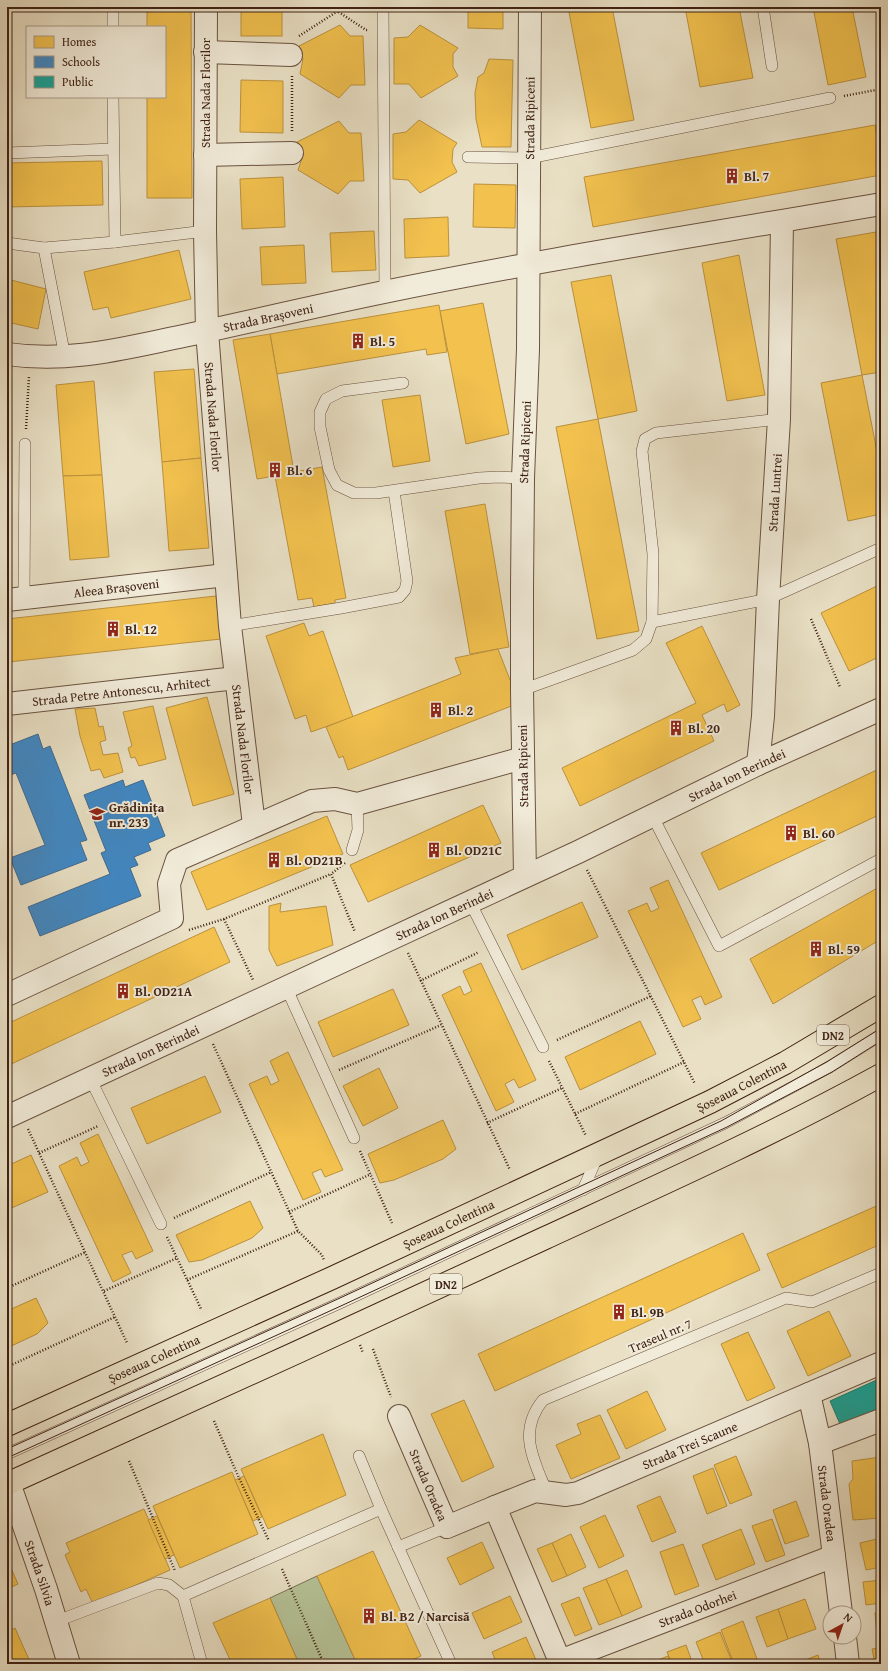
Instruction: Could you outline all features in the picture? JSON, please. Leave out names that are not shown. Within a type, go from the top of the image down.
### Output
[{"type":"main road","name":"Șoseaua Colentina","points":[[7,1425],[332,1278],[710,1102],[771,1070],[881,1006]]},
{"type":"main road","name":"DN2","points":[[8,1484],[353,1328],[728,1154],[812,1113],[881,1075]]},
{"type":"street","name":"Strada Nada Florilor","points":[[206,7],[205,231],[207,331],[230,626],[254,825]]},
{"type":"street","name":"Strada Ripiceni","points":[[525,876],[522,690],[523,478],[528,349],[530,7]]},
{"type":"street","points":[[205,52],[291,55]]},
{"type":"street","points":[[205,155],[292,153]]},
{"type":"street","points":[[528,265],[881,204]]},
{"type":"street","name":"Strada Luntrei","points":[[758,764],[763,716],[768,598],[779,419],[782,222]]},
{"type":"street","name":"Strada Brașoveni","points":[[7,354],[30,358],[65,357],[112,351],[385,292],[528,265]]},
{"type":"street","name":"Aleea Brașoveni","points":[[15,599],[226,575]]},
{"type":"street","name":"Strada Petre Antonescu, Arhitect","points":[[7,704],[236,678]]},
{"type":"street","name":"Strada Ion Berindei","points":[[13,1114],[653,817],[758,764],[881,709]]},
{"type":"street","points":[[7,995],[172,918],[168,884],[177,860],[254,825],[312,801],[336,799],[357,804],[523,758]]},
{"type":"street","name":"Strada Trei Scaune","points":[[494,1507],[535,1491],[566,1495],[578,1493],[881,1363]]},
{"type":"street","name":"Strada Oradea","points":[[810,1394],[820,1443],[841,1605]]},
{"type":"street","name":"Strada Oradea","points":[[399,1416],[447,1526],[494,1507]]},
{"type":"street","points":[[820,1443],[881,1420]]},
{"type":"street","name":"Strada Silvia","points":[[8,1484],[23,1519],[57,1621],[69,1664]]},
{"type":"street","points":[[494,1507],[560,1662]]},
{"type":"street","name":"Strada Odorhei","points":[[560,1662],[834,1556]]},
{"type":"street","points":[[846,1645],[848,1664]]},
{"type":"lane","points":[[113,7],[113,26]]},
{"type":"lane","points":[[383,7],[385,292]]},
{"type":"lane","points":[[762,7],[772,66]]},
{"type":"lane","points":[[113,98],[115,242]]},
{"type":"lane","points":[[468,157],[529,158],[830,98]]},
{"type":"lane","points":[[7,153],[113,149]]},
{"type":"lane","points":[[7,244],[44,248],[115,242],[205,231]]},
{"type":"lane","points":[[44,248],[65,357]]},
{"type":"lane","points":[[403,383],[342,391],[326,399],[320,412],[320,427],[329,470],[337,485],[354,493],[376,493],[479,478],[523,478]]},
{"type":"lane","points":[[522,690],[633,650],[646,639],[652,622],[653,554],[642,451],[645,439],[656,434],[779,419]]},
{"type":"lane","points":[[15,599],[25,444]]},
{"type":"lane","points":[[230,626],[334,609],[399,596],[405,590],[408,581],[394,491]]},
{"type":"lane","points":[[652,622],[768,598],[881,548]]},
{"type":"lane","points":[[352,850],[358,830],[357,804]]},
{"type":"lane","points":[[653,817],[719,946],[881,860]]},
{"type":"lane","points":[[470,902],[543,1047]]},
{"type":"lane","points":[[286,987],[354,1138]]},
{"type":"lane","points":[[7,1454],[583,1190],[725,1123],[830,1067],[881,1035]]},
{"type":"lane","points":[[90,1078],[161,1224]]},
{"type":"lane","points":[[583,1190],[599,1154]]},
{"type":"lane","name":"Traseul nr. 7","points":[[547,1493],[532,1455],[529,1442],[536,1410],[543,1400],[786,1298],[812,1302],[881,1273]]},
{"type":"lane","points":[[359,1456],[450,1664]]},
{"type":"lane","points":[[183,1596],[381,1509]]},
{"type":"lane","points":[[398,1547],[447,1526]]},
{"type":"lane","points":[[57,1621],[158,1583],[168,1585],[183,1596],[202,1664]]},
{"type":"path","points":[[331,7],[366,30],[383,30]]},
{"type":"path","points":[[292,153],[292,40],[344,7]]},
{"type":"path","points":[[830,98],[881,89]]},
{"type":"path","points":[[25,444],[30,358]]},
{"type":"path","points":[[811,619],[840,687]]},
{"type":"path","points":[[172,918],[185,931],[224,919],[331,874],[344,865],[352,850]]},
{"type":"path","points":[[578,852],[695,1084]]},
{"type":"path","points":[[331,874],[363,952]]},
{"type":"path","points":[[224,919],[262,998]]},
{"type":"path","points":[[399,935],[510,1170]]},
{"type":"path","points":[[420,981],[492,945]]},
{"type":"path","points":[[586,1136],[543,1047],[651,996]]},
{"type":"path","points":[[204,1025],[298,1231],[322,1255]]},
{"type":"path","points":[[326,1075],[441,1025]]},
{"type":"path","points":[[575,1114],[684,1062]]},
{"type":"path","points":[[487,1123],[562,1088]]},
{"type":"path","points":[[13,1114],[39,1153],[127,1343]]},
{"type":"path","points":[[39,1153],[111,1120]]},
{"type":"path","points":[[354,1138],[392,1223]]},
{"type":"path","points":[[201,1309],[161,1224],[271,1172]]},
{"type":"path","points":[[289,1212],[371,1174]]},
{"type":"path","points":[[187,1280],[298,1231]]},
{"type":"path","points":[[7,1288],[86,1252]]},
{"type":"path","points":[[104,1291],[177,1258]]},
{"type":"path","points":[[7,1367],[115,1317]]},
{"type":"path","points":[[373,1349],[399,1416]]},
{"type":"path","points":[[214,1421],[239,1478],[266,1533]]},
{"type":"path","points":[[129,1461],[174,1569]]},
{"type":"path","points":[[276,1555],[324,1664]]},
{"type":"green space","points":[[317,1576],[357,1664],[299,1664],[270,1598]]},
{"type":"building: Homes","points":[[147,7],[191,7],[192,198],[147,198],[147,98],[166,98],[166,26],[147,26]]},
{"type":"building: Homes","points":[[241,7],[282,7],[282,36],[241,36]]},
{"type":"building: Homes","points":[[468,7],[503,7],[503,29],[468,28]]},
{"type":"building: Homes","points":[[568,7],[612,7],[634,120],[591,128]]},
{"type":"building: Homes","points":[[685,7],[739,7],[753,78],[700,87]]},
{"type":"building: Homes","points":[[813,7],[852,7],[866,77],[828,85]]},
{"type":"building: Homes","points":[[340,25],[350,36],[363,36],[365,85],[351,85],[339,98],[300,74],[303,59],[299,46]]},
{"type":"building: Homes","points":[[420,25],[458,48],[453,54],[453,67],[458,76],[421,98],[409,84],[394,84],[394,38],[408,37]]},
{"type":"building: Homes","points":[[489,59],[513,60],[511,147],[482,147],[476,119],[475,93],[478,77],[484,73]]},
{"type":"building: Homes","points":[[241,80],[283,81],[283,133],[240,132]]},
{"type":"building: Homes","points":[[419,120],[457,143],[453,149],[452,162],[457,172],[420,193],[408,180],[393,179],[393,134],[406,132]]},
{"type":"building: Homes","points":[[339,121],[349,133],[361,133],[364,181],[350,181],[338,194],[298,170],[303,155],[297,142]]},
{"type":"building: Homes","name":"Bl. 7","points":[[875,125],[881,160],[881,175],[593,227],[584,177]]},
{"type":"building: Homes","points":[[102,161],[103,205],[7,207],[7,163]]},
{"type":"building: Homes","points":[[283,177],[285,227],[242,229],[240,179]]},
{"type":"building: Homes","points":[[474,184],[516,185],[515,228],[473,227]]},
{"type":"building: Homes","points":[[448,217],[449,256],[405,258],[404,219]]},
{"type":"building: Homes","points":[[374,231],[376,270],[332,272],[330,233]]},
{"type":"building: Homes","points":[[876,232],[881,260],[881,372],[862,375],[836,239]]},
{"type":"building: Homes","points":[[304,245],[306,283],[262,285],[260,247]]},
{"type":"building: Homes","points":[[179,250],[191,299],[111,318],[108,307],[93,310],[84,272]]},
{"type":"building: Homes","points":[[739,255],[765,395],[727,401],[702,263]]},
{"type":"building: Homes","points":[[611,275],[637,411],[598,419],[571,282]]},
{"type":"building: Homes","points":[[7,279],[46,289],[38,329],[7,322]]},
{"type":"building: Homes","points":[[483,303],[509,434],[466,444],[440,311]]},
{"type":"building: Homes","name":"Bl. 5","points":[[439,305],[447,352],[427,355],[426,349],[277,374],[270,334]]},
{"type":"building: Homes","name":"Bl. 6","points":[[270,334],[294,472],[322,467],[346,598],[335,600],[335,603],[314,607],[312,598],[298,600],[275,476],[257,479],[233,340]]},
{"type":"building: Homes","points":[[194,369],[201,458],[162,462],[154,372]]},
{"type":"building: Homes","points":[[862,375],[881,472],[881,514],[848,521],[821,383]]},
{"type":"building: Homes","points":[[94,381],[102,475],[63,476],[56,385]]},
{"type":"building: Homes","points":[[420,395],[430,461],[393,467],[382,400]]},
{"type":"building: Homes","points":[[598,419],[639,631],[597,639],[556,427]]},
{"type":"building: Homes","points":[[201,458],[209,548],[169,551],[162,462]]},
{"type":"building: Homes","points":[[102,475],[109,557],[70,560],[63,476]]},
{"type":"building: Homes","points":[[485,504],[509,647],[470,654],[445,511]]},
{"type":"building: Homes","points":[[881,584],[881,656],[849,671],[821,613]]},
{"type":"building: Homes","name":"Bl. 12","points":[[216,596],[221,639],[8,662],[7,619]]},
{"type":"building: Homes","points":[[304,623],[309,636],[323,631],[353,717],[311,732],[306,715],[295,719],[266,636]]},
{"type":"building: Homes","name":"Bl. 20","points":[[702,626],[740,705],[727,712],[724,704],[702,715],[714,741],[580,806],[562,768],[696,703],[666,643]]},
{"type":"building: Homes","name":"Bl. 2","points":[[498,649],[519,703],[348,770],[343,756],[339,758],[326,727],[461,674],[455,658]]},
{"type":"building: Homes","points":[[207,697],[234,794],[193,806],[166,708]]},
{"type":"building: Homes","points":[[153,706],[166,759],[139,766],[135,757],[131,758],[128,748],[132,746],[123,712]]},
{"type":"building: Homes","points":[[95,708],[99,727],[103,726],[106,740],[100,742],[103,755],[118,753],[123,772],[104,778],[100,769],[91,771],[80,736],[75,709]]},
{"type":"building: Homes","name":"Bl. 60","points":[[881,768],[881,814],[719,890],[701,853]]},
{"type":"building: Homes","name":"Bl. OD21C","points":[[483,805],[501,843],[368,902],[350,865]]},
{"type":"building: Homes","name":"Bl. OD21B","points":[[327,816],[343,854],[207,910],[191,872]]},
{"type":"building: Homes","points":[[668,880],[722,997],[705,1005],[701,996],[692,1000],[701,1019],[683,1027],[628,911],[647,903],[651,912],[659,908],[650,888]]},
{"type":"building: Homes","name":"Bl. 59","points":[[881,886],[881,939],[773,1004],[750,959]]},
{"type":"building: Homes","points":[[582,902],[598,937],[522,970],[507,935]]},
{"type":"building: Homes","points":[[281,903],[280,912],[326,906],[333,945],[277,966],[269,950],[269,906]]},
{"type":"building: Homes","name":"Bl. OD21A","points":[[214,927],[230,962],[7,1066],[7,1024]]},
{"type":"building: Homes","points":[[481,963],[536,1080],[519,1088],[514,1079],[505,1084],[514,1102],[496,1111],[442,995],[460,986],[464,995],[472,991],[463,971]]},
{"type":"building: Homes","points":[[393,989],[409,1025],[333,1057],[318,1022]]},
{"type":"building: Homes","points":[[640,1021],[656,1054],[580,1090],[565,1057]]},
{"type":"building: Homes","points":[[288,1052],[343,1170],[325,1177],[321,1169],[312,1173],[321,1192],[303,1200],[249,1084],[267,1076],[271,1085],[279,1081],[270,1061]]},
{"type":"building: Homes","points":[[379,1068],[398,1108],[363,1126],[343,1086]]},
{"type":"building: Homes","points":[[205,1076],[221,1112],[147,1144],[131,1108]]},
{"type":"building: Homes","points":[[443,1120],[456,1149],[443,1159],[394,1180],[380,1183],[368,1154]]},
{"type":"building: Homes","points":[[98,1134],[153,1251],[136,1259],[132,1251],[122,1255],[131,1273],[113,1282],[59,1166],[77,1157],[81,1166],[89,1162],[80,1143]]},
{"type":"building: Homes","points":[[31,1155],[48,1192],[7,1210],[7,1166]]},
{"type":"building: Homes","points":[[250,1201],[263,1228],[252,1238],[202,1260],[189,1262],[176,1235]]},
{"type":"building: Homes","points":[[881,1204],[881,1244],[782,1288],[767,1254]]},
{"type":"building: Homes","name":"Bl. 9B","points":[[743,1233],[760,1270],[495,1391],[478,1354]]},
{"type":"building: Homes","points":[[36,1298],[48,1323],[37,1334],[7,1348],[7,1311]]},
{"type":"building: Homes","points":[[829,1311],[851,1356],[808,1376],[787,1331]]},
{"type":"building: Homes","points":[[748,1332],[775,1388],[747,1401],[721,1344]]},
{"type":"building: Homes","points":[[647,1391],[666,1430],[626,1449],[607,1410]]},
{"type":"building: Homes","points":[[464,1400],[494,1467],[462,1482],[431,1414]]},
{"type":"building: Homes","points":[[600,1415],[620,1458],[571,1479],[556,1445],[581,1434],[577,1424]]},
{"type":"building: Homes","points":[[323,1434],[346,1495],[268,1529],[241,1469]]},
{"type":"building: Homes","points":[[736,1456],[752,1495],[730,1504],[714,1465]]},
{"type":"building: Homes","points":[[881,1457],[881,1518],[853,1520],[849,1484],[853,1479],[852,1461]]},
{"type":"building: Homes","points":[[713,1468],[727,1506],[707,1514],[693,1476]]},
{"type":"building: Homes","points":[[232,1472],[258,1534],[180,1568],[153,1506]]},
{"type":"building: Homes","points":[[244,1476],[262,1517],[253,1521],[235,1480]]},
{"type":"building: Homes","points":[[660,1496],[676,1532],[652,1542],[637,1506]]},
{"type":"building: Homes","points":[[796,1501],[809,1536],[785,1544],[773,1510]]},
{"type":"building: Homes","points":[[144,1509],[170,1570],[93,1604],[86,1589],[81,1592],[65,1555],[70,1552],[66,1543]]},
{"type":"building: Homes","points":[[605,1515],[624,1556],[599,1568],[580,1527]]},
{"type":"building: Homes","points":[[157,1516],[174,1555],[165,1559],[148,1520]]},
{"type":"building: Homes","points":[[772,1519],[785,1555],[766,1562],[752,1526]]},
{"type":"building: Homes","points":[[741,1529],[755,1564],[716,1580],[702,1545]]},
{"type":"building: Homes","points":[[571,1534],[586,1567],[567,1576],[552,1543]]},
{"type":"building: Homes","points":[[881,1538],[881,1567],[866,1570],[860,1543]]},
{"type":"building: Homes","points":[[482,1542],[494,1568],[460,1585],[447,1558]]},
{"type":"building: Homes","points":[[552,1543],[567,1576],[552,1582],[537,1549]]},
{"type":"building: Homes","points":[[683,1544],[699,1586],[675,1595],[660,1552]]},
{"type":"building: Homes","name":"Bl. B2 / Narcisă","points":[[373,1551],[421,1656],[403,1664],[357,1664],[317,1576]]},
{"type":"building: Homes","points":[[7,1559],[18,1584],[7,1589]]},
{"type":"building: Homes","points":[[627,1570],[642,1607],[622,1616],[606,1579]]},
{"type":"building: Homes","points":[[606,1579],[622,1616],[599,1625],[583,1588]]},
{"type":"building: Homes","points":[[881,1580],[881,1603],[866,1605],[863,1582]]},
{"type":"building: Homes","points":[[510,1596],[522,1622],[484,1639],[472,1613]]},
{"type":"building: Homes","points":[[579,1597],[592,1629],[575,1636],[561,1604]]},
{"type":"building: Homes","points":[[270,1598],[299,1664],[232,1664],[213,1623]]},
{"type":"building: Homes","points":[[805,1599],[816,1629],[788,1639],[778,1609]]},
{"type":"building: Homes","points":[[778,1609],[788,1639],[767,1647],[756,1617]]},
{"type":"building: Homes","points":[[881,1612],[881,1636],[877,1636],[875,1613]]},
{"type":"building: Homes","points":[[743,1621],[757,1659],[743,1664],[734,1664],[721,1630]]},
{"type":"building: Homes","points":[[15,1628],[31,1664],[7,1664],[7,1632]]},
{"type":"building: Homes","points":[[720,1632],[733,1664],[705,1664],[696,1642]]},
{"type":"building: Homes","points":[[526,1637],[536,1660],[527,1664],[497,1664],[492,1652]]},
{"type":"building: Homes","points":[[686,1645],[693,1664],[672,1664],[667,1652]]},
{"type":"building: Homes","points":[[881,1648],[881,1664],[875,1664],[872,1649]]},
{"type":"building: Homes","points":[[818,1655],[821,1664],[795,1664]]},
{"type":"building: Homes","points":[[668,1656],[671,1664],[648,1664]]},
{"type":"building: Schools","points":[[38,734],[43,749],[50,746],[87,840],[80,842],[87,860],[21,885],[10,858],[45,845],[16,773],[7,776],[7,746]]},
{"type":"building: Schools","points":[[123,780],[125,787],[143,780],[165,836],[148,843],[151,850],[134,857],[138,865],[130,868],[141,896],[40,936],[28,907],[110,874],[101,853],[106,851],[84,795]]},
{"type":"building: Public","points":[[881,1378],[881,1414],[843,1431],[830,1401]]},
{"type":"tram line","points":[[7,1449],[340,1298],[721,1121],[828,1061],[881,1028]]},
{"type":"tram line","points":[[7,1458],[343,1305],[727,1127],[832,1072],[881,1041]]},
{"type":"place","name":"Bl. 7","points":[[732,176]]},
{"type":"place","name":"Bl. 5","points":[[358,341]]},
{"type":"place","name":"Bl. 6","points":[[275,470]]},
{"type":"place","name":"Bl. 12","points":[[113,629]]},
{"type":"place","name":"Bl. 2","points":[[436,710]]},
{"type":"place","name":"Bl. 20","points":[[676,728]]},
{"type":"place","name":"Grădinița nr. 233","points":[[97,814]]},
{"type":"place","name":"Bl. 60","points":[[791,833]]},
{"type":"place","name":"Bl. OD21C","points":[[434,850]]},
{"type":"place","name":"Bl. OD21B","points":[[274,860]]},
{"type":"place","name":"Bl. 59","points":[[816,949]]},
{"type":"place","name":"Bl. OD21A","points":[[123,991]]},
{"type":"place","name":"Bl. 9B","points":[[619,1312]]},
{"type":"place","name":"Bl. B2 / Narcisă","points":[[369,1616]]}]
